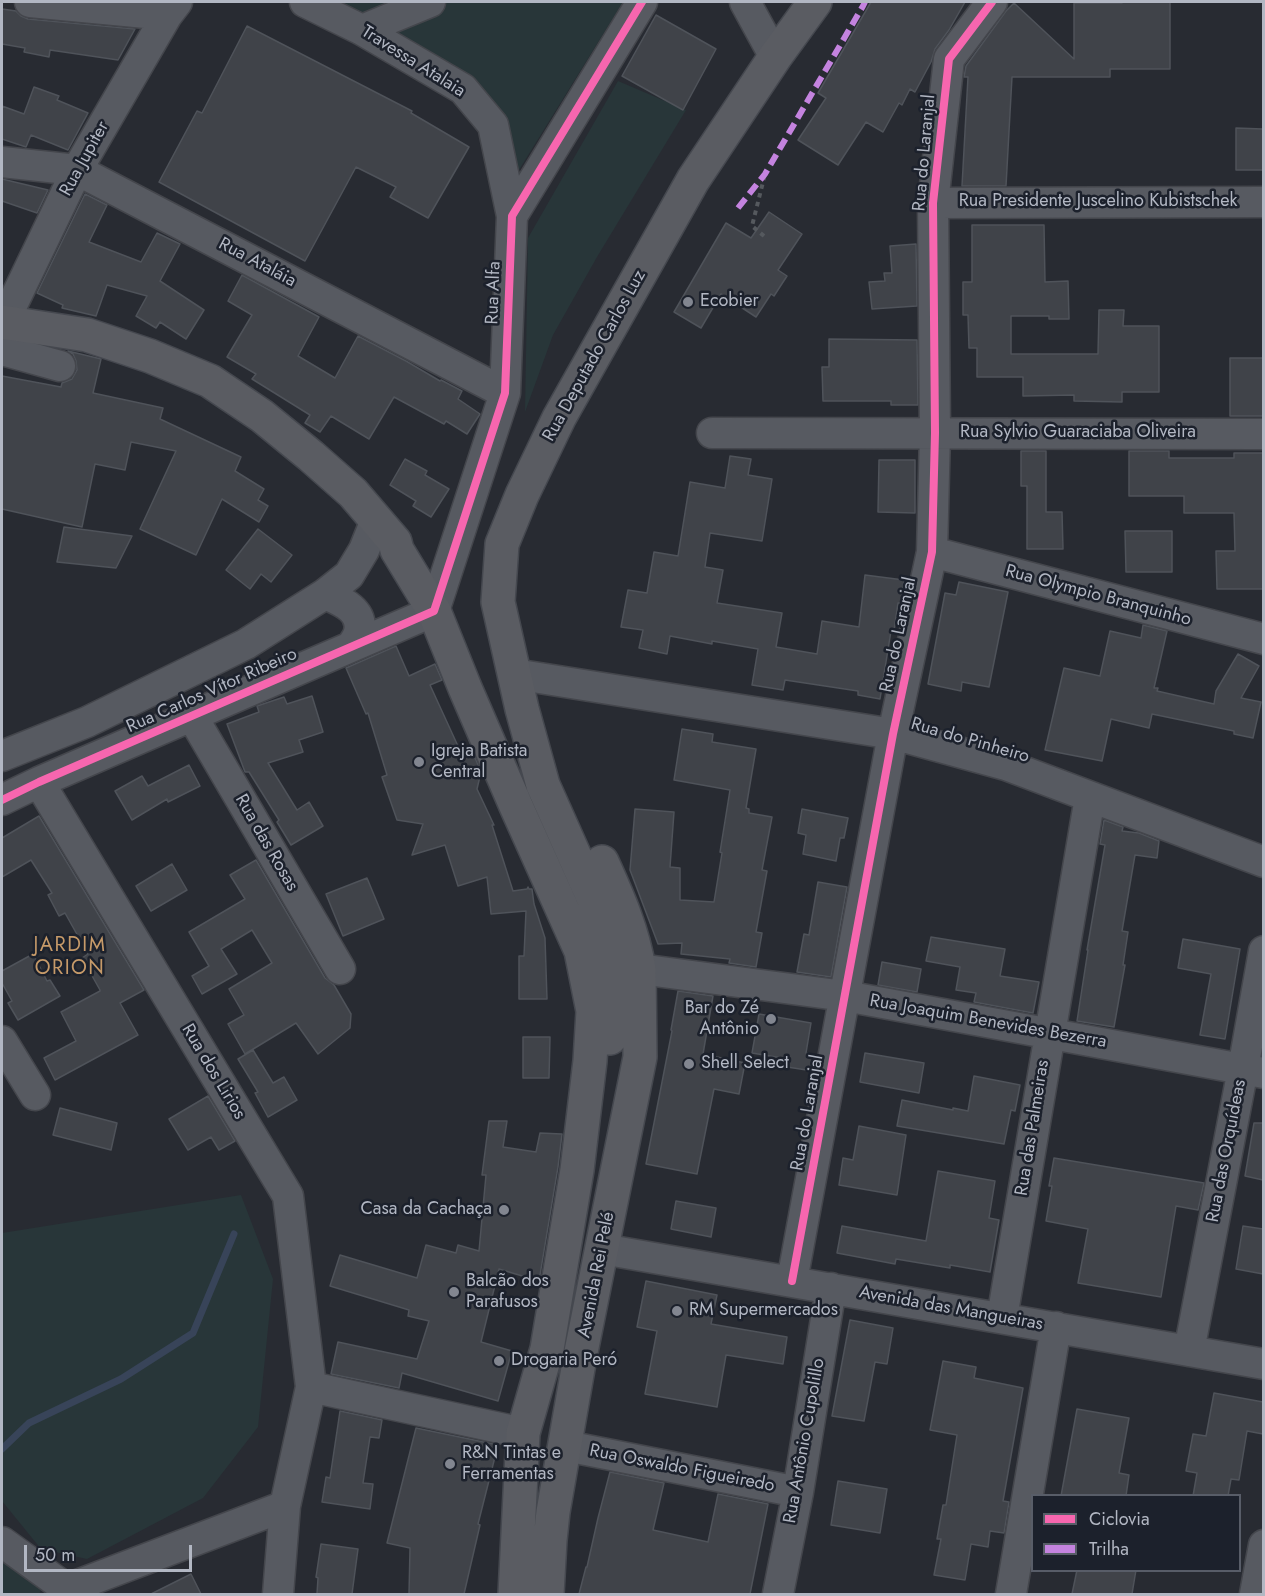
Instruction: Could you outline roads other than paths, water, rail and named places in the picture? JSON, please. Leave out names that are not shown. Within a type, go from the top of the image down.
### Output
[{"type":"main road","name":"Rua Deputado Carlos Luz","points":[[577,1170],[592,1122],[612,1029],[613,977],[597,906],[543,785],[513,674],[498,603],[502,544],[522,495],[559,418],[693,180],[775,57],[815,2]]},
{"type":"main road","points":[[2,332],[87,335],[150,356],[210,381],[262,416],[311,456],[353,493],[395,542],[397,550],[434,610],[465,688],[581,951],[593,1011],[590,1061],[577,1170]]},
{"type":"main road","points":[[532,747],[559,773],[581,813],[625,914],[638,963]]},
{"type":"main road","name":"Rua Deputado Carlos Luz","points":[[516,806],[558,862],[623,936],[638,963]]},
{"type":"main road","name":"Avenida Rei Pelé","points":[[547,1594],[551,1531],[580,1357],[640,1057],[638,963]]},
{"type":"main road","name":"Avenida Rei Pelé","points":[[515,1594],[523,1432],[547,1349],[577,1170]]},
{"type":"street","points":[[30,2],[172,8]]},
{"type":"street","name":"Travessa Atalaia","points":[[305,2],[362,30],[463,89],[493,125],[512,216]]},
{"type":"street","points":[[362,30],[430,2]]},
{"type":"street","name":"Rua Alfa","points":[[434,610],[505,393],[512,216],[642,2]]},
{"type":"street","points":[[745,2],[775,57]]},
{"type":"street","name":"Rua do Laranjal","points":[[792,1281],[893,734],[932,552],[935,433],[933,203],[949,59],[992,2]]},
{"type":"street","name":"Rua Jupiter","points":[[2,332],[12,305],[77,170],[172,8]]},
{"type":"street","name":"Rua Ataláia","points":[[2,162],[77,170],[505,393]]},
{"type":"street","name":"Rua Presidente Juscelino Kubistschek","points":[[933,203],[1263,202]]},
{"type":"street","points":[[2,332],[60,366]]},
{"type":"street","name":"Rua Sylvio Guaraciaba Oliveira","points":[[712,433],[1263,434]]},
{"type":"street","name":"Rua Carlos Vítor Ribeiro","points":[[2,756],[87,722],[246,644],[325,594],[349,575],[357,564],[376,520]]},
{"type":"street","name":"Rua Olympio Branquinho","points":[[932,552],[1263,639]]},
{"type":"street","points":[[325,594],[345,602],[353,609],[358,621],[359,632],[352,646]]},
{"type":"street","name":"Rua Carlos Vítor Ribeiro","points":[[2,800],[434,610]]},
{"type":"street","name":"Rua do Pinheiro","points":[[513,674],[893,734],[1006,765],[1263,862]]},
{"type":"street","name":"Rua das Rosas","points":[[192,716],[340,969]]},
{"type":"street","name":"Rua dos Lirios","points":[[39,782],[288,1196],[311,1388],[285,1506],[278,1594]]},
{"type":"street","name":"Rua das Palmeiras","points":[[1002,1318],[1090,797]]},
{"type":"street","name":"Rua das Orquídeas","points":[[1189,1351],[1253,1071],[1263,951]]},
{"type":"street","name":"Rua Joaquim Benevides Bezerra","points":[[638,963],[845,996],[1253,1071]]},
{"type":"street","points":[[2,1041],[35,1095]]},
{"type":"street","name":"Avenida das Mangueiras","points":[[602,1249],[1263,1364]]},
{"type":"street","name":"Rua Antônio Cupolillo","points":[[778,1594],[798,1492],[831,1288]]},
{"type":"street","points":[[1011,1594],[1056,1327]]},
{"type":"street","points":[[311,1388],[523,1432]]},
{"type":"street","name":"Rua Oswaldo Figueiredo","points":[[566,1446],[798,1492]]},
{"type":"street","points":[[2,1542],[66,1592],[285,1506]]},
{"type":"street","points":[[1255,1594],[1263,1545]]},
{"type":"waterway","points":[[2,1449],[29,1423],[121,1379],[193,1333],[234,1234]]},
{"type":"place","name":"Ecobier","points":[[688,302]]},
{"type":"place","name":"Igreja Batista Central","points":[[419,762]]},
{"type":"place","name":"Bar do Zé Antônio","points":[[771,1019]]},
{"type":"place","name":"Shell Select","points":[[689,1064]]},
{"type":"place","name":"Casa da Cachaça","points":[[504,1210]]},
{"type":"place","name":"Balcão dos Parafusos","points":[[454,1292]]},
{"type":"place","name":"RM Supermercados","points":[[677,1311]]},
{"type":"place","name":"Drogaria Peró","points":[[499,1361]]},
{"type":"place","name":"R&N Tintas e Ferramentas","points":[[450,1464]]},
{"type":"district","name":"JARDIM ORION","points":[[70,958]]}]
